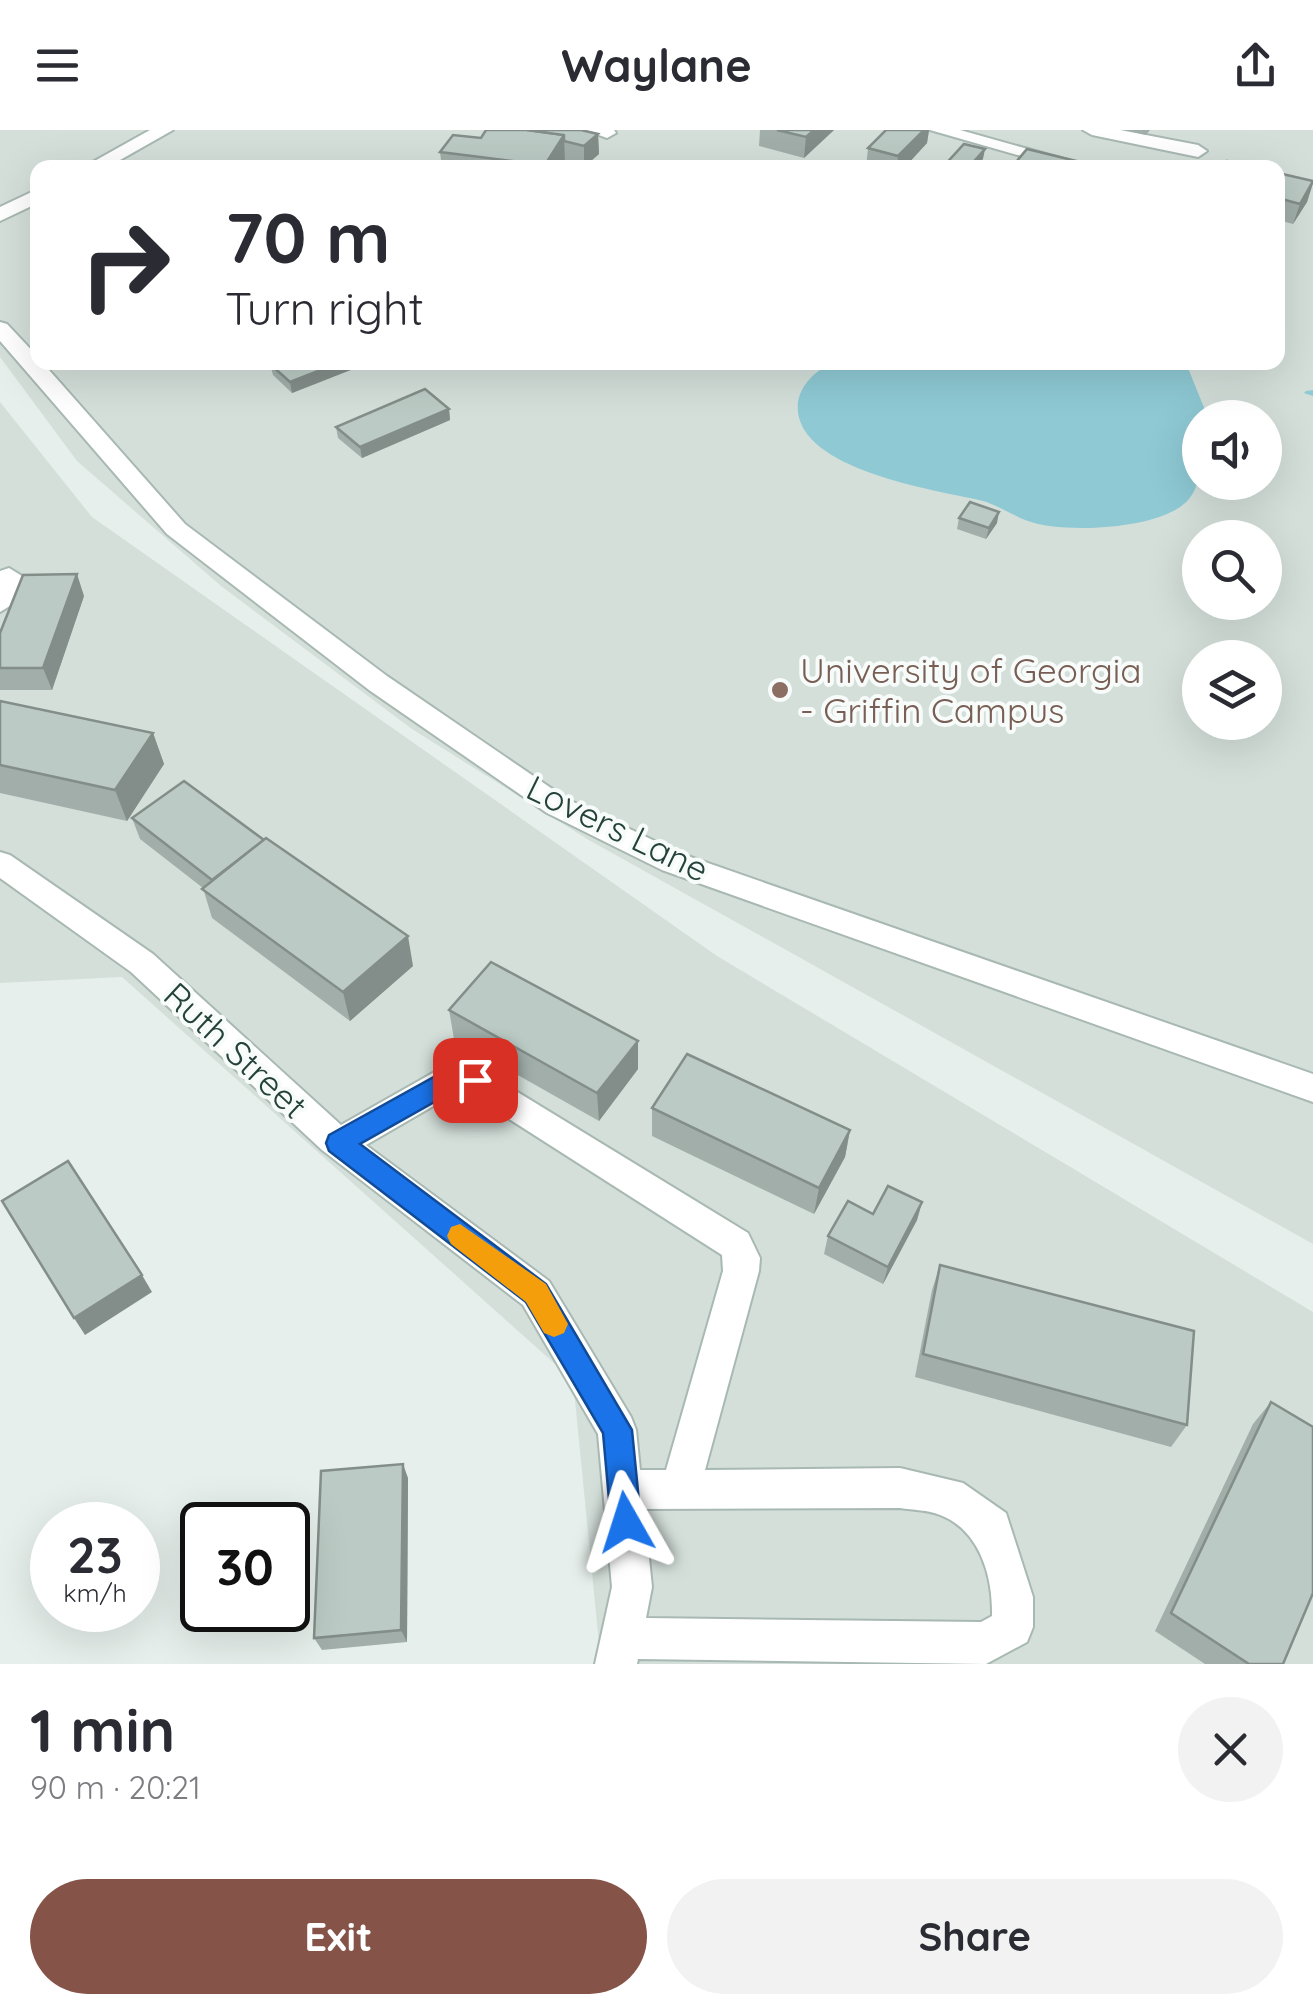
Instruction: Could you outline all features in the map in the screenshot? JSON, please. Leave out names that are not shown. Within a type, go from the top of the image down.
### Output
[{"type":"street","points":[[106,160],[164,130]]},
{"type":"street","points":[[939,130],[1056,160]]},
{"type":"street","points":[[1092,130],[1198,151]]},
{"type":"street","points":[[1190,160],[1213,130]]},
{"type":"street","points":[[0,215],[30,199]]},
{"type":"street","name":"Lovers Lane","points":[[0,328],[30,362]]},
{"type":"street","name":"Lovers Lane","points":[[37,370],[176,529],[378,683],[557,806],[672,862],[1313,1088]]},
{"type":"street","points":[[0,604],[9,576]]},
{"type":"street","name":"Ruth Street","points":[[0,864],[142,962],[338,1143],[536,1293],[617,1430],[632,1587],[618,1651]]},
{"type":"street","points":[[338,1143],[450,1080],[475,1080],[735,1244],[742,1258],[741,1271],[680,1490]]},
{"type":"street","points":[[618,1651],[986,1643],[1012,1627],[1013,1597],[992,1527],[949,1498],[900,1488],[622,1490]]},
{"type":"shaded area","name":"University of Georgia - Griffin Campus","points":[[0,130],[1313,130],[1313,1244],[587,839],[412,729],[221,586],[77,461],[0,357]]},
{"type":"shaded area","points":[[0,402],[92,517],[717,956],[1313,1312],[1313,1664],[601,1664],[573,1380],[122,977],[0,983]]},
{"type":"water","points":[[820,370],[1189,370],[1201,400],[1182,400],[1182,500],[1188,500],[1158,517],[1112,527],[1064,527],[1022,519],[986,502],[900,482],[840,460],[817,444],[802,425],[798,402],[802,389]]},
{"type":"building","points":[[486,130],[564,135],[548,160],[504,160],[440,152],[453,135],[481,138]]},
{"type":"building","points":[[527,130],[581,130],[598,134],[584,146],[564,141],[564,135]]},
{"type":"building","points":[[777,130],[814,130],[806,137]]},
{"type":"building","points":[[886,130],[924,130],[898,156],[868,148]]},
{"type":"building","points":[[964,144],[985,149],[975,160],[949,160]]},
{"type":"building","points":[[1027,149],[1072,160],[1018,160]]},
{"type":"building","points":[[1285,175],[1313,181],[1300,204],[1285,200]]},
{"type":"building","points":[[277,370],[321,370],[290,382]]},
{"type":"building","points":[[425,389],[449,409],[360,447],[336,427]]},
{"type":"building","points":[[970,502],[999,512],[989,528],[959,518]]},
{"type":"building","points":[[77,574],[43,668],[0,668],[0,633],[23,575]]},
{"type":"building","points":[[0,701],[153,733],[115,790],[0,765]]},
{"type":"building","points":[[184,781],[264,840],[212,880],[132,818]]},
{"type":"building","points":[[266,838],[408,936],[343,992],[202,889]]},
{"type":"building","points":[[491,962],[638,1041],[597,1093],[449,1010]]},
{"type":"building","points":[[687,1054],[850,1130],[819,1188],[652,1108]]},
{"type":"building","points":[[68,1161],[142,1275],[74,1318],[2,1201]]},
{"type":"building","points":[[888,1186],[922,1202],[888,1267],[828,1236],[848,1201],[873,1214]]},
{"type":"building","points":[[940,1265],[1194,1331],[1187,1425],[923,1354]]},
{"type":"building","points":[[1271,1402],[1313,1427],[1313,1593],[1283,1664],[1249,1664],[1171,1613]]},
{"type":"building","points":[[403,1464],[401,1630],[314,1638],[321,1471]]},
{"type":"slow traffic","points":[[460,1236],[536,1293],[554,1324]]},
{"type":"place","name":"University of Georgia - Griffin Campus","points":[[780,690]]},
{"type":"route","points":[[475,1080],[450,1080],[338,1143],[536,1293],[617,1430],[626,1522]]}]
